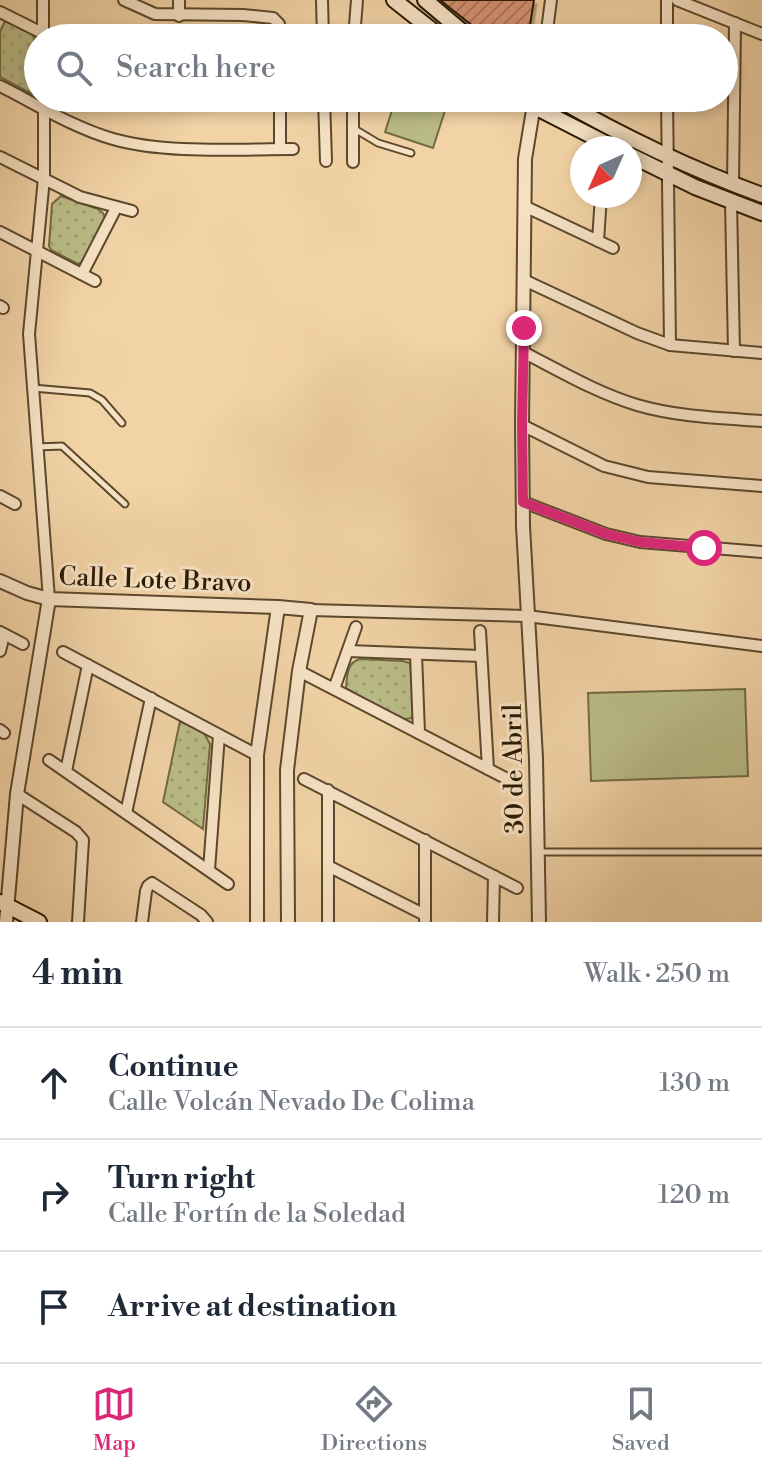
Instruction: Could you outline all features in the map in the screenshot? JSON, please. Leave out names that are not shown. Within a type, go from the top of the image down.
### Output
[{"type":"main road","points":[[394,0],[424,24]]},
{"type":"main road","points":[[425,0],[453,24]]},
{"type":"main road","points":[[549,112],[591,136]]},
{"type":"main road","points":[[583,112],[667,156],[762,195]]},
{"type":"main road","points":[[642,161],[762,213]]},
{"type":"main road","points":[[4,904],[39,922]]},
{"type":"street","points":[[43,0],[45,24]]},
{"type":"street","points":[[124,0],[155,14],[243,15],[273,18],[279,24]]},
{"type":"street","points":[[179,0],[179,16]]},
{"type":"street","points":[[243,0],[243,15]]},
{"type":"street","points":[[322,0],[323,24]]},
{"type":"street","points":[[355,24],[357,0]]},
{"type":"street","points":[[548,24],[551,0]]},
{"type":"street","points":[[667,0],[667,24]]},
{"type":"street","points":[[677,0],[735,23]]},
{"type":"street","points":[[0,12],[24,25]]},
{"type":"street","points":[[738,24],[762,34]]},
{"type":"street","points":[[0,86],[24,95]]},
{"type":"street","points":[[6,922],[4,904],[17,794],[49,599],[29,334],[44,178],[44,112]]},
{"type":"street","points":[[59,112],[90,131],[132,144],[173,148],[293,149]]},
{"type":"street","points":[[280,112],[280,149]]},
{"type":"street","points":[[324,112],[326,161]]},
{"type":"street","points":[[353,112],[353,162]]},
{"type":"street","name":"30 de Abril","points":[[529,112],[525,159],[522,425],[527,616],[534,688],[539,922]]},
{"type":"street","points":[[667,112],[670,345]]},
{"type":"street","points":[[733,184],[734,112]]},
{"type":"street","points":[[0,157],[80,197],[132,211]]},
{"type":"street","points":[[731,202],[734,351]]},
{"type":"street","points":[[524,206],[613,248]]},
{"type":"street","points":[[82,274],[116,208]]},
{"type":"street","points":[[598,241],[600,208]]},
{"type":"street","points":[[0,232],[95,281]]},
{"type":"street","points":[[524,280],[637,333],[670,345],[762,353]]},
{"type":"street","points":[[523,352],[593,388],[637,405],[686,415],[762,421]]},
{"type":"street","points":[[522,425],[604,466],[648,477],[762,486]]},
{"type":"street","points":[[0,496],[15,504]]},
{"type":"street","points":[[523,502],[606,534],[640,542],[762,552]]},
{"type":"street","name":"Calle Lote Bravo","points":[[0,581],[49,599],[311,610]]},
{"type":"street","points":[[257,922],[257,755],[278,607]]},
{"type":"street","points":[[288,922],[287,770],[299,671],[311,610],[527,616],[762,646]]},
{"type":"street","points":[[334,689],[356,627]]},
{"type":"street","points":[[480,631],[488,769]]},
{"type":"street","points":[[0,651],[2,634],[23,644]]},
{"type":"street","points":[[348,651],[481,656]]},
{"type":"street","points":[[63,652],[257,755]]},
{"type":"street","points":[[416,654],[419,733]]},
{"type":"street","points":[[66,771],[88,665]]},
{"type":"street","points":[[299,671],[513,782]]},
{"type":"street","points":[[126,813],[151,698]]},
{"type":"street","points":[[209,870],[219,735]]},
{"type":"street","points":[[49,760],[228,884]]},
{"type":"street","points":[[304,779],[517,888]]},
{"type":"street","points":[[328,790],[328,922]]},
{"type":"street","points":[[17,794],[76,832],[83,840],[78,922]]},
{"type":"street","points":[[328,866],[425,919],[425,840]]},
{"type":"street","points":[[493,922],[494,876]]},
{"type":"street","points":[[142,922],[146,891],[152,883],[207,922]]},
{"type":"lane","points":[[353,128],[378,143],[411,153]]},
{"type":"lane","points":[[33,388],[90,393],[102,400],[122,423]]},
{"type":"lane","points":[[37,447],[62,446],[125,504]]},
{"type":"lane","points":[[537,852],[762,852]]},
{"type":"green space","points":[[5,21],[24,30],[24,90],[0,77],[0,32]]},
{"type":"green space","points":[[391,112],[445,112],[433,148],[385,132]]},
{"type":"green space","points":[[61,196],[98,209],[105,218],[83,262],[78,264],[49,246],[52,204]]},
{"type":"green space","points":[[360,659],[410,663],[412,718],[401,720],[346,688],[350,666]]},
{"type":"green space","points":[[745,689],[748,776],[591,781],[588,693]]},
{"type":"green space","points":[[180,721],[204,733],[210,744],[203,829],[163,802]]},
{"type":"building","points":[[440,0],[534,0],[530,24],[470,24]]},
{"type":"route","points":[[524,328],[523,502],[606,534],[640,542],[704,548]]}]
